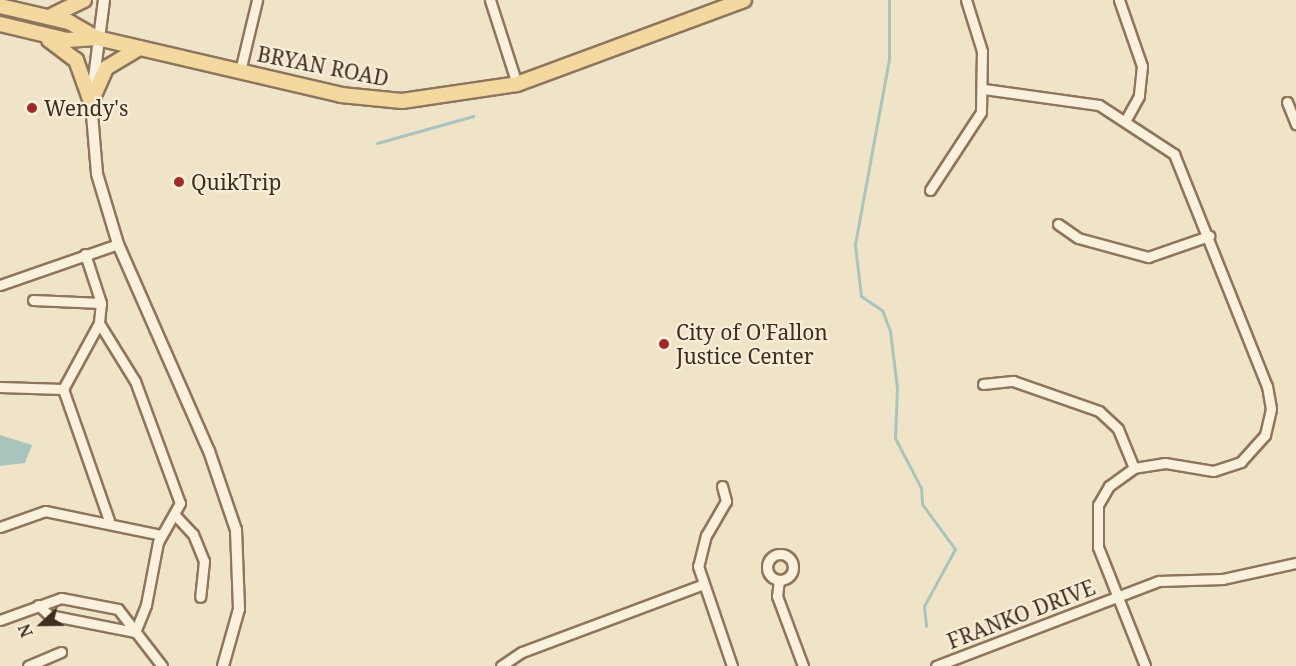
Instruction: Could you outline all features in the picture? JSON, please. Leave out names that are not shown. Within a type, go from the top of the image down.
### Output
[{"type":"main road","points":[[49,17],[84,0]]},
{"type":"main road","name":"BRYAN ROAD","points":[[0,24],[38,33],[97,38],[341,95],[402,102],[517,84],[744,0]]},
{"type":"main road","name":"BRYAN ROAD","points":[[0,6],[49,17],[97,38]]},
{"type":"main road","points":[[38,33],[70,53],[91,102]]},
{"type":"main road","points":[[91,102],[106,68],[140,48]]},
{"type":"street","points":[[104,0],[97,38],[91,102],[98,174],[118,244],[208,451],[236,530],[239,609],[223,666]]},
{"type":"street","points":[[240,71],[257,0]]},
{"type":"street","points":[[490,0],[517,84]]},
{"type":"street","points":[[930,190],[981,112],[984,88],[982,51],[966,0]]},
{"type":"street","points":[[1119,0],[1142,66],[1138,96],[1126,119]]},
{"type":"street","points":[[984,88],[1081,100],[1126,119],[1174,154],[1209,236],[1267,386],[1270,419],[1259,445],[1233,466],[1200,471],[1165,463],[1134,468],[1109,486],[1096,514],[1098,547],[1145,666]]},
{"type":"street","points":[[1287,102],[1296,124]]},
{"type":"street","points":[[1058,224],[1078,238],[1148,257],[1209,236]]},
{"type":"street","points":[[0,285],[118,244]]},
{"type":"street","points":[[85,254],[101,303],[99,323],[63,388],[109,520]]},
{"type":"street","points":[[33,300],[101,303]]},
{"type":"street","points":[[99,323],[135,381],[179,497],[175,515],[161,536],[135,632]]},
{"type":"street","points":[[983,384],[1013,381],[1100,411],[1118,429],[1134,468]]},
{"type":"street","points":[[0,387],[63,388]]},
{"type":"street","points":[[722,486],[724,506],[701,549],[701,585],[732,666]]},
{"type":"street","points":[[0,527],[45,511],[109,520],[161,536]]},
{"type":"street","points":[[175,515],[193,534],[204,561],[200,597]]},
{"type":"street","name":"FRANKO DRIVE","points":[[936,666],[1170,579],[1223,579],[1296,563]]},
{"type":"street","points":[[778,580],[777,596],[803,666]]},
{"type":"street","points":[[501,666],[522,652],[701,585]]},
{"type":"street","points":[[0,620],[38,605],[68,598],[118,609],[162,666]]},
{"type":"street","points":[[38,605],[49,615],[135,632]]},
{"type":"street","points":[[28,666],[61,652]]},
{"type":"water","points":[[0,435],[32,445],[25,463],[0,466]]},
{"type":"waterway","points":[[889,0],[889,59],[855,245],[861,296],[882,310],[890,331],[897,388],[895,438],[921,488],[922,504],[955,549],[924,606],[926,626]]},
{"type":"waterway","points":[[377,143],[473,116]]},
{"type":"place","name":"Wendy's","points":[[32,108]]},
{"type":"place","name":"QuikTrip","points":[[179,182]]},
{"type":"place","name":"City of O'Fallon Justice Center","points":[[664,344]]}]
